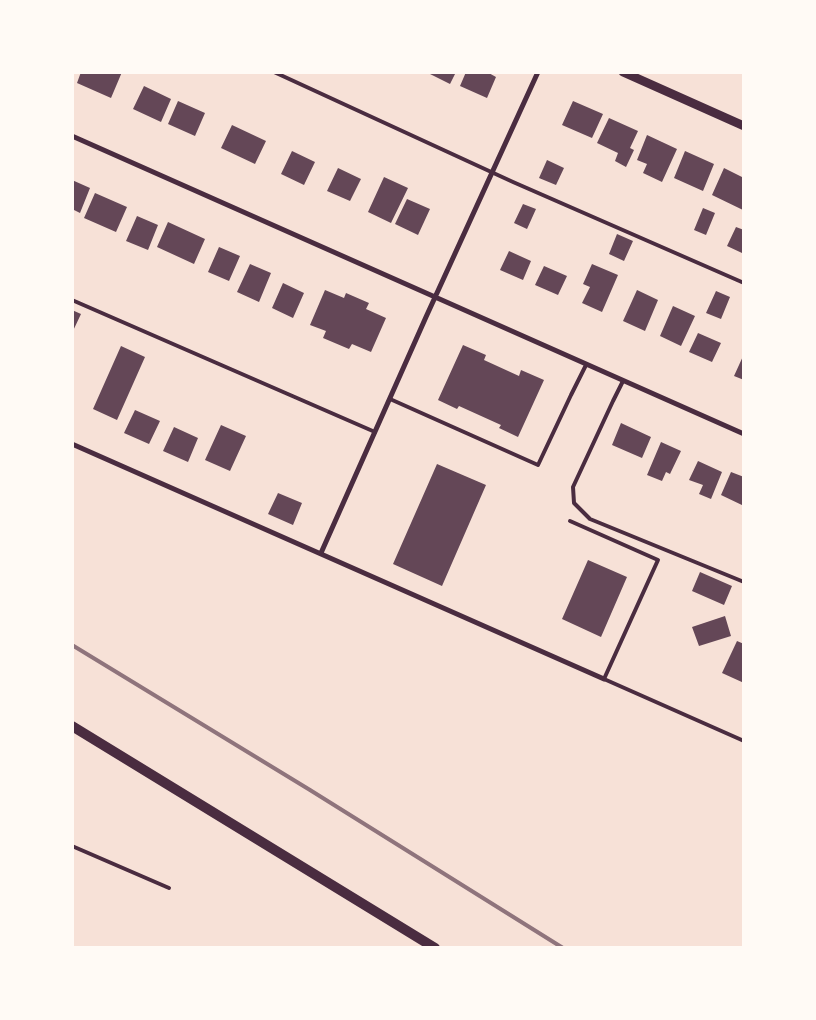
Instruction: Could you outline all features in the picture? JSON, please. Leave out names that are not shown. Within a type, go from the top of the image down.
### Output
[{"type":"main road","points":[[72,726],[435,948]]},
{"type":"street","points":[[321,553],[538,72]]},
{"type":"street","points":[[623,72],[744,126]]},
{"type":"street","points":[[72,136],[744,434]]},
{"type":"street","points":[[72,444],[604,679]]},
{"type":"lane","points":[[274,72],[493,172],[744,283]]},
{"type":"lane","points":[[72,300],[375,432]]},
{"type":"lane","points":[[390,399],[538,465],[586,365]]},
{"type":"lane","points":[[623,381],[573,487],[574,503],[590,519],[744,582]]},
{"type":"lane","points":[[570,521],[658,560],[604,679],[744,741]]},
{"type":"lane","points":[[72,846],[169,888]]},
{"type":"building","points":[[81,72],[122,72],[111,98],[77,83]]},
{"type":"building","points":[[426,72],[456,72],[450,84]]},
{"type":"building","points":[[466,72],[487,72],[496,77],[487,98],[460,86]]},
{"type":"building","points":[[144,86],[171,99],[161,122],[133,109]]},
{"type":"building","points":[[178,101],[205,113],[195,136],[168,124]]},
{"type":"building","points":[[573,101],[603,114],[592,138],[562,125]]},
{"type":"building","points":[[609,118],[638,131],[630,148],[634,150],[626,167],[615,161],[618,153],[597,143]]},
{"type":"building","points":[[232,125],[266,141],[255,164],[221,148]]},
{"type":"building","points":[[647,135],[677,149],[662,182],[643,173],[647,164],[637,160]]},
{"type":"building","points":[[292,151],[315,162],[304,185],[281,174]]},
{"type":"building","points":[[685,151],[714,164],[703,191],[674,178]]},
{"type":"building","points":[[547,160],[564,168],[556,185],[539,178]]},
{"type":"building","points":[[338,168],[361,179],[350,201],[327,191]]},
{"type":"building","points":[[724,168],[744,178],[743,210],[712,195]]},
{"type":"building","points":[[384,177],[408,188],[391,223],[368,212]]},
{"type":"building","points":[[72,180],[90,188],[80,213],[72,209]]},
{"type":"building","points":[[95,193],[127,207],[116,232],[84,218]]},
{"type":"building","points":[[407,199],[430,209],[418,235],[395,224]]},
{"type":"building","points":[[523,204],[536,209],[527,229],[514,223]]},
{"type":"building","points":[[703,208],[715,213],[706,235],[694,230]]},
{"type":"building","points":[[137,216],[158,225],[148,250],[126,241]]},
{"type":"building","points":[[168,222],[205,239],[194,264],[157,247]]},
{"type":"building","points":[[736,227],[744,230],[744,249],[742,253],[727,246]]},
{"type":"building","points":[[617,234],[633,241],[624,261],[609,254]]},
{"type":"building","points":[[219,247],[240,256],[229,281],[208,272]]},
{"type":"building","points":[[509,251],[531,261],[523,280],[500,270]]},
{"type":"building","points":[[250,264],[271,273],[259,302],[237,292]]},
{"type":"building","points":[[592,264],[618,275],[602,312],[582,303],[590,287],[583,284]]},
{"type":"building","points":[[544,266],[567,276],[558,295],[535,285]]},
{"type":"building","points":[[283,283],[304,293],[293,318],[272,308]]},
{"type":"building","points":[[325,290],[344,298],[346,293],[369,303],[366,309],[386,318],[371,352],[352,344],[349,349],[323,338],[326,331],[310,325]]},
{"type":"building","points":[[637,290],[658,300],[645,331],[623,321]]},
{"type":"building","points":[[716,291],[730,297],[721,319],[706,313]]},
{"type":"building","points":[[673,306],[695,316],[681,346],[660,336]]},
{"type":"building","points":[[72,310],[81,314],[72,333]]},
{"type":"building","points":[[698,333],[721,343],[712,362],[689,352]]},
{"type":"building","points":[[463,345],[486,355],[484,360],[519,376],[521,370],[544,380],[518,437],[499,428],[501,425],[459,406],[457,409],[438,400]]},
{"type":"building","points":[[121,346],[145,357],[117,420],[93,409]]},
{"type":"building","points":[[744,354],[744,380],[734,376]]},
{"type":"building","points":[[135,410],[160,421],[149,444],[124,433]]},
{"type":"building","points":[[621,423],[651,437],[642,458],[612,445]]},
{"type":"building","points":[[221,425],[246,436],[230,471],[205,460]]},
{"type":"building","points":[[174,427],[198,438],[188,462],[163,451]]},
{"type":"building","points":[[661,442],[681,451],[670,474],[666,472],[662,481],[647,475]]},
{"type":"building","points":[[698,461],[722,472],[711,499],[699,494],[703,485],[689,480]]},
{"type":"building","points":[[437,464],[486,485],[442,586],[393,564]]},
{"type":"building","points":[[731,472],[744,477],[744,506],[721,495]]},
{"type":"building","points":[[278,493],[302,503],[293,525],[268,514]]},
{"type":"building","points":[[588,560],[627,577],[601,637],[562,619]]},
{"type":"building","points":[[700,572],[732,586],[724,605],[692,591]]},
{"type":"building","points":[[725,616],[731,636],[699,646],[692,627]]},
{"type":"building","points":[[737,641],[744,644],[744,683],[722,673]]},
{"type":"railway","points":[[72,645],[310,790],[563,948]]}]
